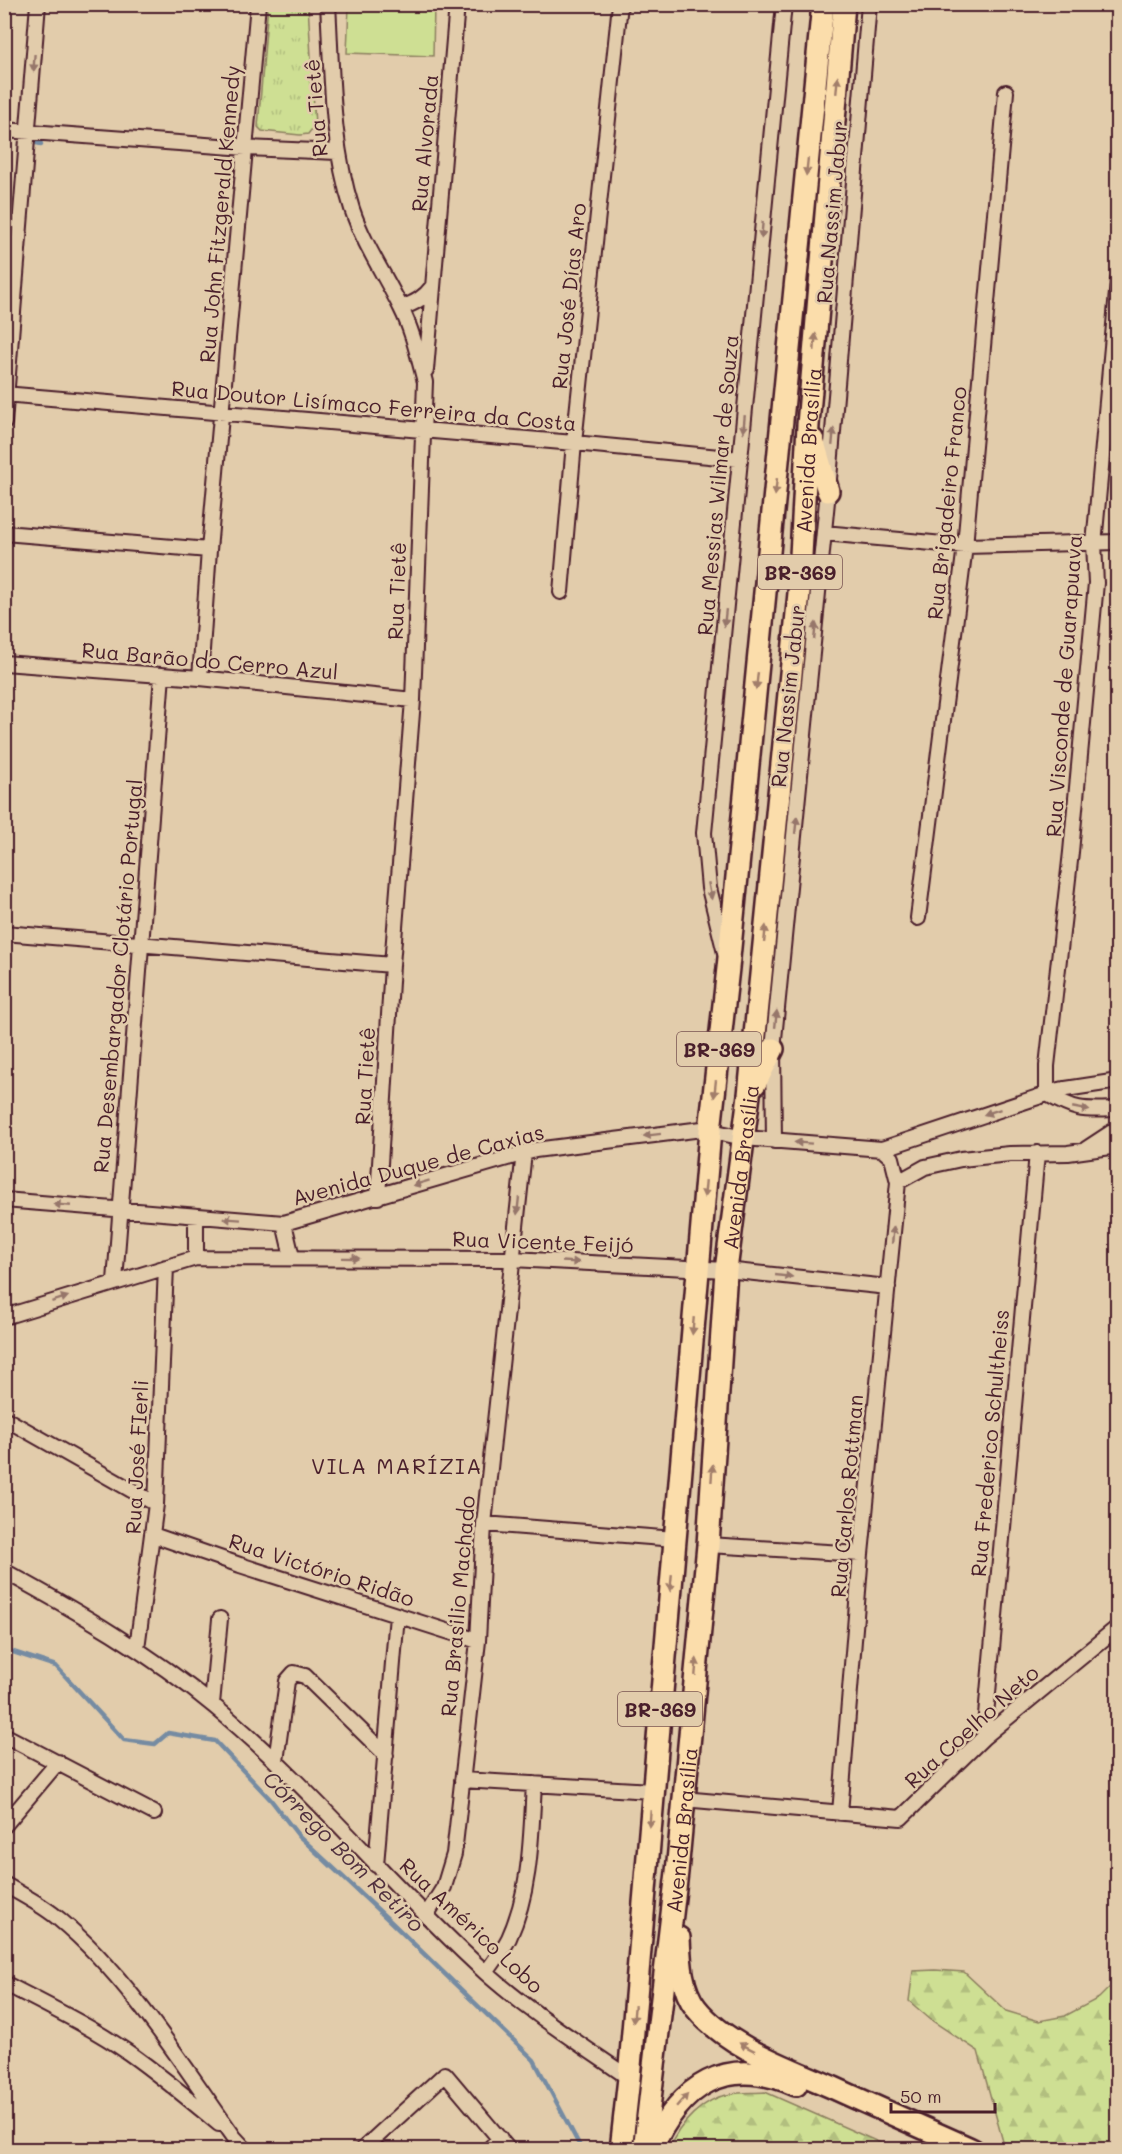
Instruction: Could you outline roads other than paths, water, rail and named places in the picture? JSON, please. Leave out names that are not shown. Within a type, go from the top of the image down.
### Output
[{"type":"highway","name":"Avenida Brasília","points":[[621,2150],[710,1131],[823,4]]},
{"type":"highway","name":"Avenida Brasília","points":[[644,2150],[677,1872],[708,1545],[726,1270],[750,1095],[799,593],[808,425],[844,4]]},
{"type":"highway","points":[[841,34],[852,4]]},
{"type":"highway","points":[[808,425],[828,491]]},
{"type":"highway","points":[[750,1095],[774,1049]]},
{"type":"highway","points":[[677,1872],[680,1961],[684,1981],[694,2006],[711,2025],[732,2040],[783,2066],[973,2150]]},
{"type":"highway","points":[[651,2150],[669,2115],[687,2094],[705,2082],[751,2072],[781,2078],[944,2150]]},
{"type":"street","points":[[4,423],[38,4]]},
{"type":"street","name":"Rua John Fitzgerald Kennedy","points":[[200,678],[209,550],[258,4]]},
{"type":"street","name":"Rua Tietê","points":[[328,4],[337,152],[352,209],[367,247],[407,306],[425,382],[412,700],[392,965],[378,1197]]},
{"type":"street","name":"Rua Alvorada","points":[[425,382],[457,4]]},
{"type":"street","name":"Rua José Días Aro","points":[[561,592],[574,443],[620,4]]},
{"type":"street","name":"Rua Messias Wilmar de Souza","points":[[728,968],[709,888],[704,833],[784,4]]},
{"type":"street","name":"Rua Nassim Jabur","points":[[774,1141],[774,1049],[828,491],[869,4]]},
{"type":"street","name":"Rua Brigadeiro Franco","points":[[918,918],[965,546],[1006,92]]},
{"type":"street","points":[[4,130],[246,148],[337,152]]},
{"type":"street","name":"Rua Visconde de Guarapuava","points":[[1047,1094],[1047,1066],[1071,852],[1096,583],[1094,544],[1118,281]]},
{"type":"street","points":[[407,306],[425,296],[433,286]]},
{"type":"street","points":[[407,306],[430,307]]},
{"type":"street","points":[[413,333],[424,339],[429,337]]},
{"type":"street","name":"Rua Doutor Lisímaco Ferreira da Costa","points":[[6,394],[740,459]]},
{"type":"street","points":[[4,533],[209,550]]},
{"type":"street","points":[[824,533],[965,546],[1118,542]]},
{"type":"street","name":"Rua Barão do Cerro Azul","points":[[4,663],[200,678],[412,700]]},
{"type":"street","name":"Rua Desembargador Clotário Portugal","points":[[115,1281],[162,675]]},
{"type":"street","points":[[4,933],[392,965]]},
{"type":"street","name":"Avenida Duque de Caxias","points":[[4,1200],[284,1223],[524,1152],[702,1129],[744,1138],[882,1149],[1059,1090],[1118,1081]]},
{"type":"street","points":[[1047,1094],[1068,1106],[1087,1111],[1118,1109]]},
{"type":"street","points":[[1081,1152],[1118,1128]]},
{"type":"street","points":[[898,1182],[925,1167],[961,1159],[1081,1152],[1118,1146]]},
{"type":"street","name":"Rua Carlos Rottman","points":[[840,1813],[861,1554],[898,1182],[892,1158],[882,1149]]},
{"type":"street","name":"Rua Brasilio Machado","points":[[427,1914],[444,1887],[454,1854],[478,1641],[484,1524],[524,1152]]},
{"type":"street","name":"Rua Frederico Schultheiss","points":[[984,1737],[1037,1153]]},
{"type":"street","points":[[196,1217],[196,1258]]},
{"type":"street","points":[[284,1223],[292,1257]]},
{"type":"street","name":"Rua Vicente Feijó","points":[[4,1317],[115,1281],[196,1258],[512,1259],[726,1270],[888,1287]]},
{"type":"street","name":"Rua José FIerli","points":[[136,1648],[156,1504],[166,1267]]},
{"type":"street","points":[[4,1418],[156,1504]]},
{"type":"street","points":[[484,1524],[675,1539]]},
{"type":"street","name":"Rua Victório Ridão","points":[[153,1535],[478,1641]]},
{"type":"street","points":[[708,1545],[861,1554]]},
{"type":"street","name":"Rua Américo Lobo","points":[[4,1571],[136,1648],[212,1704],[276,1761],[376,1865],[486,1973],[554,2026],[629,2078]]},
{"type":"street","points":[[376,1865],[397,1616]]},
{"type":"street","points":[[212,1704],[220,1619]]},
{"type":"street","name":"Rua Coelho Neto","points":[[840,1813],[901,1818],[984,1737],[1118,1626]]},
{"type":"street","points":[[276,1761],[287,1681],[294,1673],[306,1676],[386,1755]]},
{"type":"street","points":[[4,1735],[154,1813]]},
{"type":"street","points":[[4,1826],[58,1762]]},
{"type":"street","points":[[462,1780],[652,1791]]},
{"type":"street","points":[[486,1973],[508,1940],[520,1911],[527,1874],[534,1784]]},
{"type":"street","points":[[683,1799],[840,1813]]},
{"type":"street","points":[[4,1884],[57,1917],[99,1956],[153,2024],[234,2137]]},
{"type":"street","points":[[4,1983],[60,2012],[127,2052],[175,2087],[246,2150]]},
{"type":"street","points":[[362,2150],[445,2074],[509,2150]]},
{"type":"street","points":[[488,2150],[500,2138]]},
{"type":"waterway","points":[[32,142],[41,144]]},
{"type":"waterway","name":"Córrego Bom Retiro","points":[[4,1649],[56,1666],[124,1740],[155,1744],[168,1733],[215,1741],[271,1800],[298,1835],[534,2060],[582,2150]]},
{"type":"district","name":"VILA MARÍZIA","points":[[397,1465]]}]
